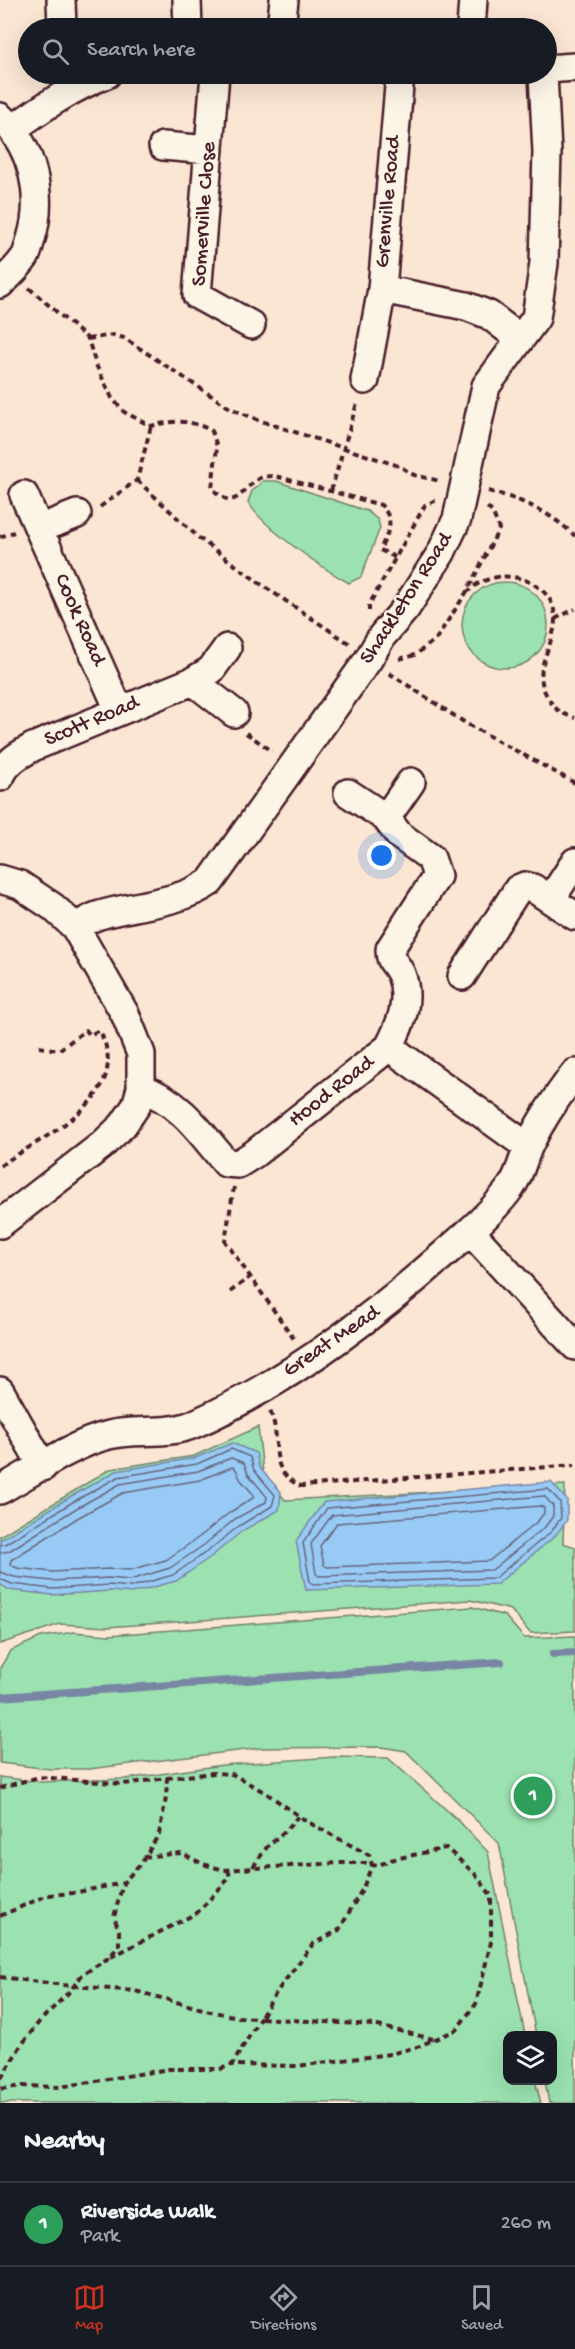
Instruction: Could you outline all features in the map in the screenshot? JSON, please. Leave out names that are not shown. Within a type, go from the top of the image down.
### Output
[{"type":"street","points":[[61,0],[62,18]]},
{"type":"street","points":[[187,0],[188,18]]},
{"type":"street","points":[[282,18],[284,0]]},
{"type":"street","points":[[472,18],[474,0]]},
{"type":"street","points":[[557,68],[575,67]]},
{"type":"street","points":[[5,279],[26,255],[35,226],[37,195],[30,160],[7,123],[41,109],[79,84]]},
{"type":"street","name":"Somerville Close","points":[[214,84],[197,295],[250,325]]},
{"type":"street","name":"Grenville Road","points":[[399,84],[382,289],[466,306],[489,315],[519,338]]},
{"type":"street","name":"Shackleton Road","points":[[75,927],[99,915],[180,897],[210,882],[368,660],[382,636],[406,608],[441,553],[457,519],[486,386],[519,338],[536,318],[544,263],[547,152],[544,84]]},
{"type":"street","points":[[163,146],[209,150]]},
{"type":"street","points":[[365,380],[382,289]]},
{"type":"street","name":"Cook Road","points":[[24,495],[119,710]]},
{"type":"street","points":[[39,529],[77,514]]},
{"type":"street","name":"Scott Road","points":[[0,777],[4,767],[15,757],[33,747],[193,681],[211,670],[228,648]]},
{"type":"street","points":[[193,681],[234,713]]},
{"type":"street","points":[[386,818],[411,782]]},
{"type":"street","points":[[348,793],[386,818],[399,835],[431,858],[437,876],[390,949],[390,960],[400,973],[405,996],[402,1023],[389,1047]]},
{"type":"street","points":[[550,899],[575,862]]},
{"type":"street","points":[[0,879],[20,885],[52,907],[75,927],[125,1014],[141,1054],[141,1088],[136,1106],[123,1125],[102,1145],[0,1224]]},
{"type":"street","points":[[462,976],[518,889],[525,886],[533,888],[575,916]]},
{"type":"street","name":"Hood Road","points":[[238,1164],[254,1154],[389,1047],[528,1147]]},
{"type":"street","name":"Great Mead","points":[[0,1490],[84,1443],[110,1434],[172,1430],[192,1425],[245,1398],[308,1359],[396,1298],[470,1231],[512,1186],[539,1125],[575,1072]]},
{"type":"street","points":[[141,1088],[160,1095],[178,1107],[226,1163],[238,1164]]},
{"type":"street","points":[[470,1231],[575,1346]]},
{"type":"street","points":[[0,1391],[43,1467]]},
{"type":"path","points":[[5,279],[88,339],[96,365],[112,398],[124,412],[151,426],[194,422],[212,431],[217,447],[212,488],[219,497],[232,499],[242,495],[260,478],[275,476],[381,505],[388,513],[391,524],[380,550],[397,558]]},
{"type":"path","points":[[88,339],[113,334],[123,338],[230,408],[258,420],[399,466],[414,476],[465,485],[512,497],[538,508],[566,527],[575,537]]},
{"type":"path","points":[[331,491],[365,380]]},
{"type":"path","points":[[77,514],[91,514],[137,480],[151,426]]},
{"type":"path","points":[[137,480],[199,538],[262,585],[347,642],[368,660],[467,724],[575,783]]},
{"type":"path","points":[[369,616],[369,605],[425,505],[446,497],[465,485]]},
{"type":"path","points":[[368,660],[393,660],[415,655],[436,639],[466,593],[499,529],[493,513],[465,485]]},
{"type":"path","points":[[466,593],[482,581],[503,577],[519,578],[537,585],[549,600],[555,619],[540,671],[542,686],[552,705],[560,713],[575,718]]},
{"type":"path","points":[[555,619],[575,609]]},
{"type":"path","points":[[234,713],[235,726],[283,759],[297,761]]},
{"type":"path","points":[[39,1047],[59,1050],[86,1030],[90,1035],[125,1014]]},
{"type":"path","points":[[0,1166],[60,1128],[92,1101],[104,1084],[108,1062],[106,1042],[99,1030]]},
{"type":"path","points":[[238,1164],[225,1241],[308,1359]]},
{"type":"path","points":[[230,1292],[250,1277]]},
{"type":"path","points":[[276,1431],[280,1471],[286,1478],[301,1486],[575,1465]]},
{"type":"path","points":[[0,1788],[39,1777],[124,1784],[214,1773],[232,1774],[266,1793],[298,1816],[369,1855],[372,1865],[363,1888],[339,1930],[314,1944],[278,1990],[232,2065]]},
{"type":"path","points":[[110,1957],[119,1945],[119,1931],[114,1917],[123,1883],[159,1834],[166,1798],[167,1778]]},
{"type":"path","points":[[253,1868],[267,1847],[298,1816]]},
{"type":"path","points":[[0,2089],[22,2086],[60,2087],[169,2069],[220,2069],[232,2065],[297,2066],[390,2054],[417,2047],[456,2030],[476,2004],[491,1942],[491,1895],[475,1874],[446,1848],[390,1860],[377,1866],[366,1863],[339,1863],[228,1869],[203,1864],[181,1853],[144,1857]]},
{"type":"path","points":[[0,2080],[20,2047],[82,1975],[110,1957],[197,1913],[230,1877],[228,1869]]},
{"type":"path","points":[[0,1916],[48,1895],[73,1893],[123,1883]]},
{"type":"path","points":[[0,1977],[135,1991],[222,2014],[374,2025],[434,2040]]},
{"type":"green space","points":[[263,481],[276,481],[367,511],[378,520],[380,528],[361,577],[349,583],[324,568],[266,523],[248,502],[252,491]]},
{"type":"green space","points":[[505,582],[529,589],[541,601],[548,625],[541,649],[529,661],[505,668],[481,661],[469,649],[462,625],[469,601],[481,589]]},
{"type":"green space","points":[[258,1427],[263,1472],[285,1500],[565,1485],[563,1543],[575,1547],[575,1631],[530,1633],[511,1610],[470,1600],[107,1627],[60,1624],[0,1644],[0,1536],[110,1469],[194,1456]]},
{"type":"green space","points":[[472,1607],[505,1616],[524,1638],[575,1636],[575,2103],[549,2103],[546,2085],[557,2085],[557,2031],[535,2031],[499,1843],[406,1751],[381,1747],[261,1748],[89,1769],[50,1769],[0,1763],[0,1668],[10,1651],[41,1637],[74,1632],[109,1635]]},
{"type":"green space","points":[[334,1757],[388,1758],[458,1820],[488,1852],[524,2031],[503,2031],[503,2085],[536,2085],[541,2103],[0,2103],[0,1777],[41,1782],[125,1779],[223,1765]]},
{"type":"water","points":[[232,1443],[256,1453],[259,1467],[281,1492],[279,1510],[242,1531],[212,1556],[176,1581],[131,1593],[110,1591],[52,1595],[9,1590],[0,1584],[0,1540],[68,1498],[116,1471],[195,1458]]},
{"type":"water","points":[[551,1482],[567,1500],[567,1520],[555,1536],[497,1584],[306,1590],[296,1541],[324,1502]]},
{"type":"waterway","points":[[553,1654],[575,1653]]},
{"type":"waterway","points":[[0,1697],[501,1662]]},
{"type":"place","name":"Riverside Walk","points":[[533,1796]]}]
